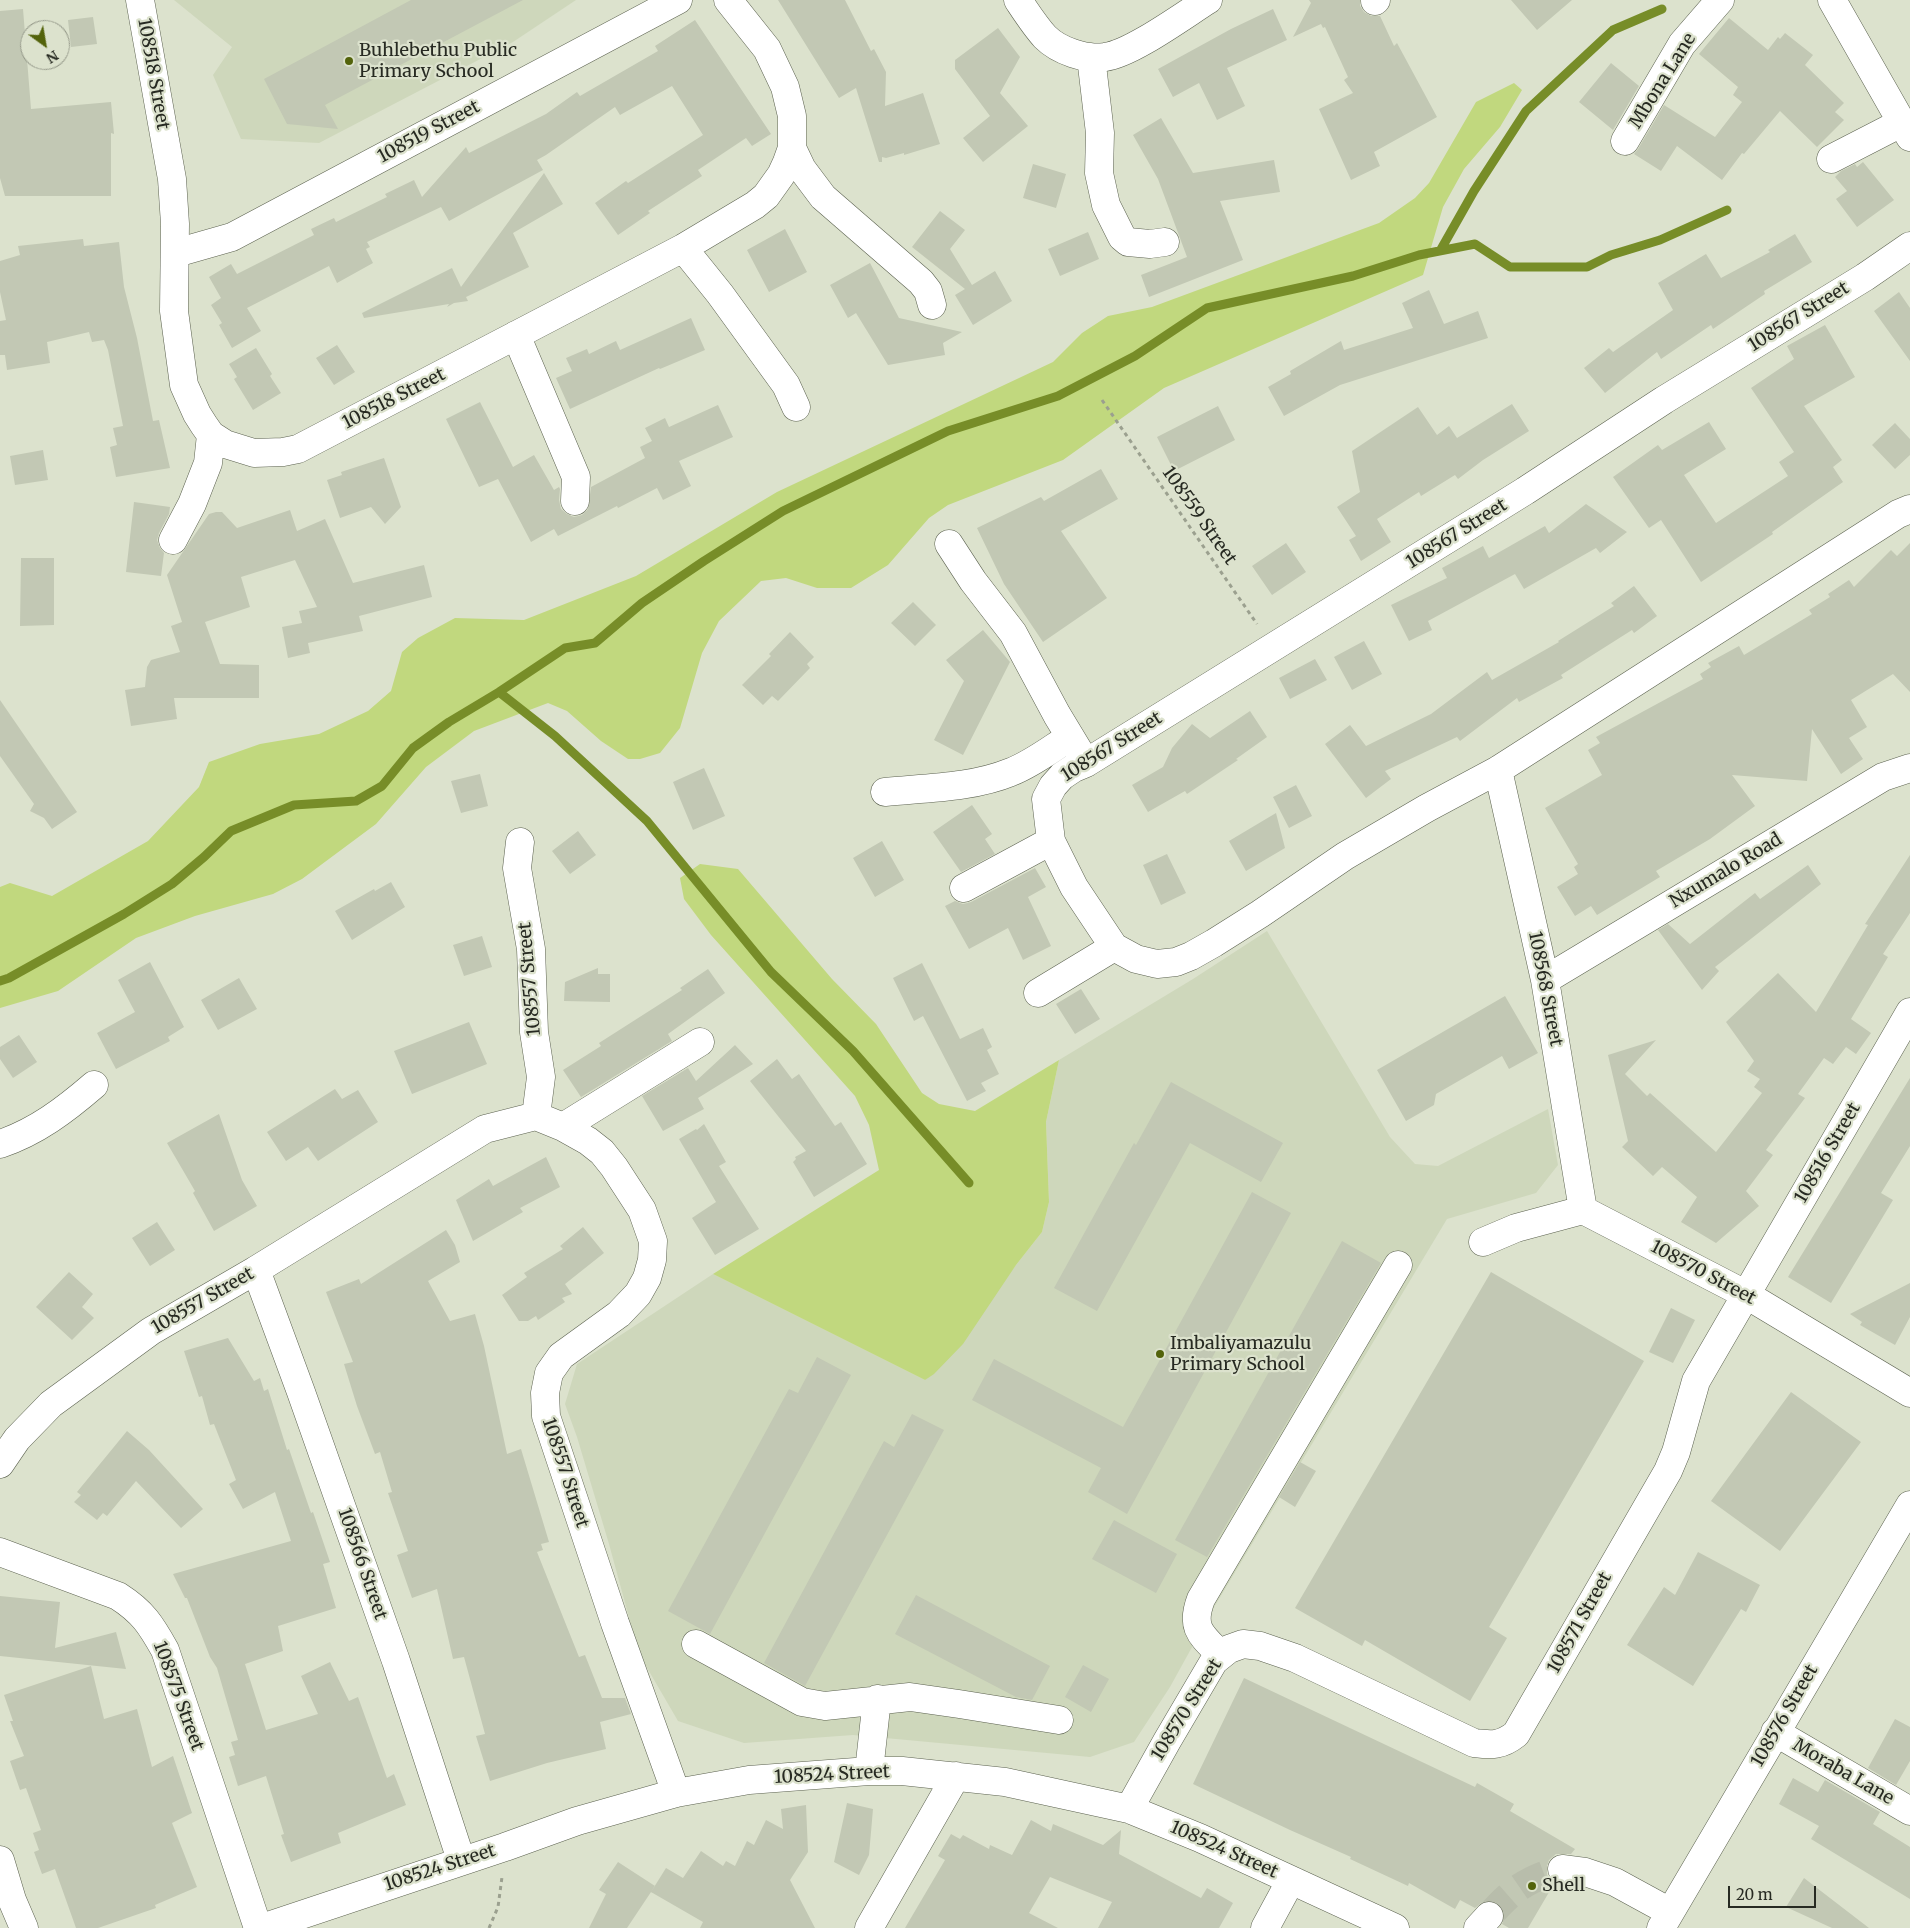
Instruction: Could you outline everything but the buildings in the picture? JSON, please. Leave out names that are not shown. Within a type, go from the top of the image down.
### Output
[{"type":"street","name":"108518 Street","points":[[140,0],[172,179],[176,224],[174,311],[184,385],[197,414],[211,435],[225,444],[254,453],[283,452],[298,449],[683,248],[766,196],[782,175],[792,148],[792,116],[787,92],[767,49],[728,0]]},
{"type":"street","name":"108519 Street","points":[[176,253],[232,238],[678,0]]},
{"type":"street","points":[[1018,0],[1045,37],[1058,47],[1091,57],[1105,57],[1125,51],[1208,0]]},
{"type":"street","name":"Mbona Lane","points":[[1625,140],[1682,44],[1720,0]]},
{"type":"street","points":[[1831,159],[1905,130],[1832,0]]},
{"type":"street","points":[[1091,57],[1100,133],[1099,173],[1106,205],[1122,238],[1128,242],[1150,244],[1165,242]]},
{"type":"street","points":[[792,148],[802,169],[823,197],[921,282],[928,291],[932,305]]},
{"type":"street","name":"108567 Street","points":[[1910,246],[1865,277],[1664,400],[1525,491],[1273,648],[1062,776],[1053,786],[1046,799],[1051,841],[1074,887],[1114,947],[1136,959],[1157,964],[1176,962],[1192,956],[1260,914],[1344,856],[1498,770],[1770,595],[1898,514],[1910,509]]},
{"type":"street","points":[[683,248],[720,294],[780,378],[796,406]]},
{"type":"street","points":[[516,335],[576,477],[575,502]]},
{"type":"street","points":[[172,540],[192,504],[208,463],[211,435]]},
{"type":"street","points":[[949,544],[973,581],[1013,633],[1086,763]]},
{"type":"street","points":[[885,792],[988,780],[1011,772],[1070,737]]},
{"type":"street","name":"Nxumalo Road","points":[[1545,980],[1883,777],[1910,768]]},
{"type":"street","name":"108568 Street","points":[[1498,770],[1545,980],[1582,1210]]},
{"type":"street","points":[[964,888],[1051,841]]},
{"type":"street","name":"108557 Street","points":[[520,842],[517,868],[531,949],[534,1032],[541,1077],[536,1116]]},
{"type":"street","points":[[1038,993],[1114,947]]},
{"type":"street","name":"108516 Street","points":[[1745,1294],[1910,1012]]},
{"type":"street","points":[[563,1127],[700,1042]]},
{"type":"street","points":[[0,1144],[22,1137],[59,1114],[94,1086]]},
{"type":"street","name":"108557 Street","points":[[0,1464],[17,1439],[51,1404],[85,1377],[151,1331],[256,1270],[485,1129],[536,1116],[563,1127],[588,1141],[602,1152],[642,1210],[653,1241],[652,1260],[647,1278],[638,1294],[618,1314],[561,1356],[549,1373],[545,1393],[546,1416],[615,1622],[676,1793]]},
{"type":"street","points":[[1483,1242],[1516,1228],[1582,1210]]},
{"type":"street","name":"108570 Street","points":[[1582,1210],[1745,1294],[1910,1393]]},
{"type":"street","points":[[1221,1654],[1203,1636],[1195,1620],[1201,1599],[1398,1265]]},
{"type":"street","name":"108566 Street","points":[[256,1270],[396,1661],[461,1860]]},
{"type":"street","name":"108571 Street","points":[[1295,1658],[1474,1743],[1491,1745],[1505,1742],[1516,1734],[1668,1471],[1676,1452],[1696,1380],[1745,1294]]},
{"type":"street","name":"108576 Street","points":[[1666,1920],[1910,1505]]},
{"type":"street","name":"108575 Street","points":[[0,1552],[118,1596],[135,1606],[147,1619],[165,1650],[258,1928]]},
{"type":"street","points":[[696,1644],[802,1702],[825,1706],[876,1699],[919,1698],[1059,1720]]},
{"type":"street","name":"108570 Street","points":[[1129,1808],[1201,1681],[1221,1654],[1228,1649],[1243,1644],[1260,1646],[1295,1658]]},
{"type":"street","points":[[869,1771],[876,1699]]},
{"type":"street","name":"Moraba Lane","points":[[1775,1732],[1910,1811]]},
{"type":"street","name":"108524 Street","points":[[262,1928],[577,1821],[676,1793],[749,1780],[869,1771],[902,1771],[1004,1782],[1129,1808],[1200,1838],[1395,1928]]},
{"type":"street","points":[[869,1928],[956,1776]]},
{"type":"street","points":[[0,1860],[12,1900],[24,1928]]},
{"type":"street","points":[[1562,1869],[1585,1872],[1615,1882],[1666,1920]]},
{"type":"street","points":[[1266,1928],[1291,1880]]},
{"type":"path","name":"108559 Street","points":[[1102,400],[1273,648]]},
{"type":"path","points":[[489,1928],[498,1907],[505,1847]]},
{"type":"shaded area","name":"Buhlebethu Public Primary School","points":[[174,0],[576,0],[513,42],[319,143],[241,139],[213,75],[232,47]]},
{"type":"shaded area","name":"Imbaliyamazulu Primary School","points":[[1267,931],[1390,1137],[1415,1164],[1438,1166],[1548,1109],[1558,1165],[1536,1193],[1447,1219],[1213,1609],[1170,1687],[1134,1742],[1090,1757],[853,1735],[744,1743],[678,1721],[639,1654],[609,1544],[577,1437],[565,1404],[577,1364],[713,1274],[925,1380],[1042,1232],[1049,1202],[1046,1122],[1059,1060],[1193,979]]},
{"type":"green space","points":[[1514,83],[1522,90],[1500,127],[1464,169],[1443,207],[1423,275],[1164,388],[1063,460],[948,505],[929,518],[888,565],[851,588],[817,588],[786,578],[761,581],[719,621],[702,653],[680,728],[660,753],[640,759],[628,759],[601,741],[567,711],[548,703],[474,731],[426,767],[376,824],[302,879],[273,894],[195,916],[136,938],[58,991],[0,1008],[0,887],[10,883],[52,896],[148,841],[199,787],[209,762],[260,744],[319,734],[368,711],[391,691],[402,652],[418,638],[455,618],[524,620],[636,576],[777,492],[1053,362],[1082,333],[1108,316],[1152,307],[1379,223],[1415,198],[1429,183],[1476,102]]},
{"type":"green space","points":[[700,864],[738,869],[832,979],[876,1024],[922,1093],[939,1104],[975,1111],[1059,1060],[1046,1122],[1049,1202],[1042,1232],[1016,1265],[963,1344],[934,1374],[925,1380],[713,1274],[879,1170],[869,1125],[855,1096],[711,935],[684,899],[680,878]]},
{"type":"waterway","points":[[1440,251],[1474,191],[1526,111],[1613,30],[1662,9]]},
{"type":"waterway","points":[[0,981],[9,978],[124,914],[172,884],[231,831],[294,805],[356,801],[382,786],[413,748],[449,722],[499,692],[565,648],[595,643],[642,603],[783,511],[948,431],[1058,396],[1135,356],[1207,308],[1353,276],[1419,255],[1475,244],[1510,267],[1587,267],[1611,255],[1660,240],[1727,210]]},
{"type":"waterway","points":[[499,692],[555,736],[647,821],[771,972],[853,1051],[969,1183]]},
{"type":"tunnel","points":[[1489,1916],[1521,1886],[1562,1869]]},
{"type":"place","name":"Buhlebethu Public Primary School","points":[[349,61]]},
{"type":"place","name":"Imbaliyamazulu Primary School","points":[[1160,1354]]},
{"type":"place","name":"Shell","points":[[1532,1886]]}]
